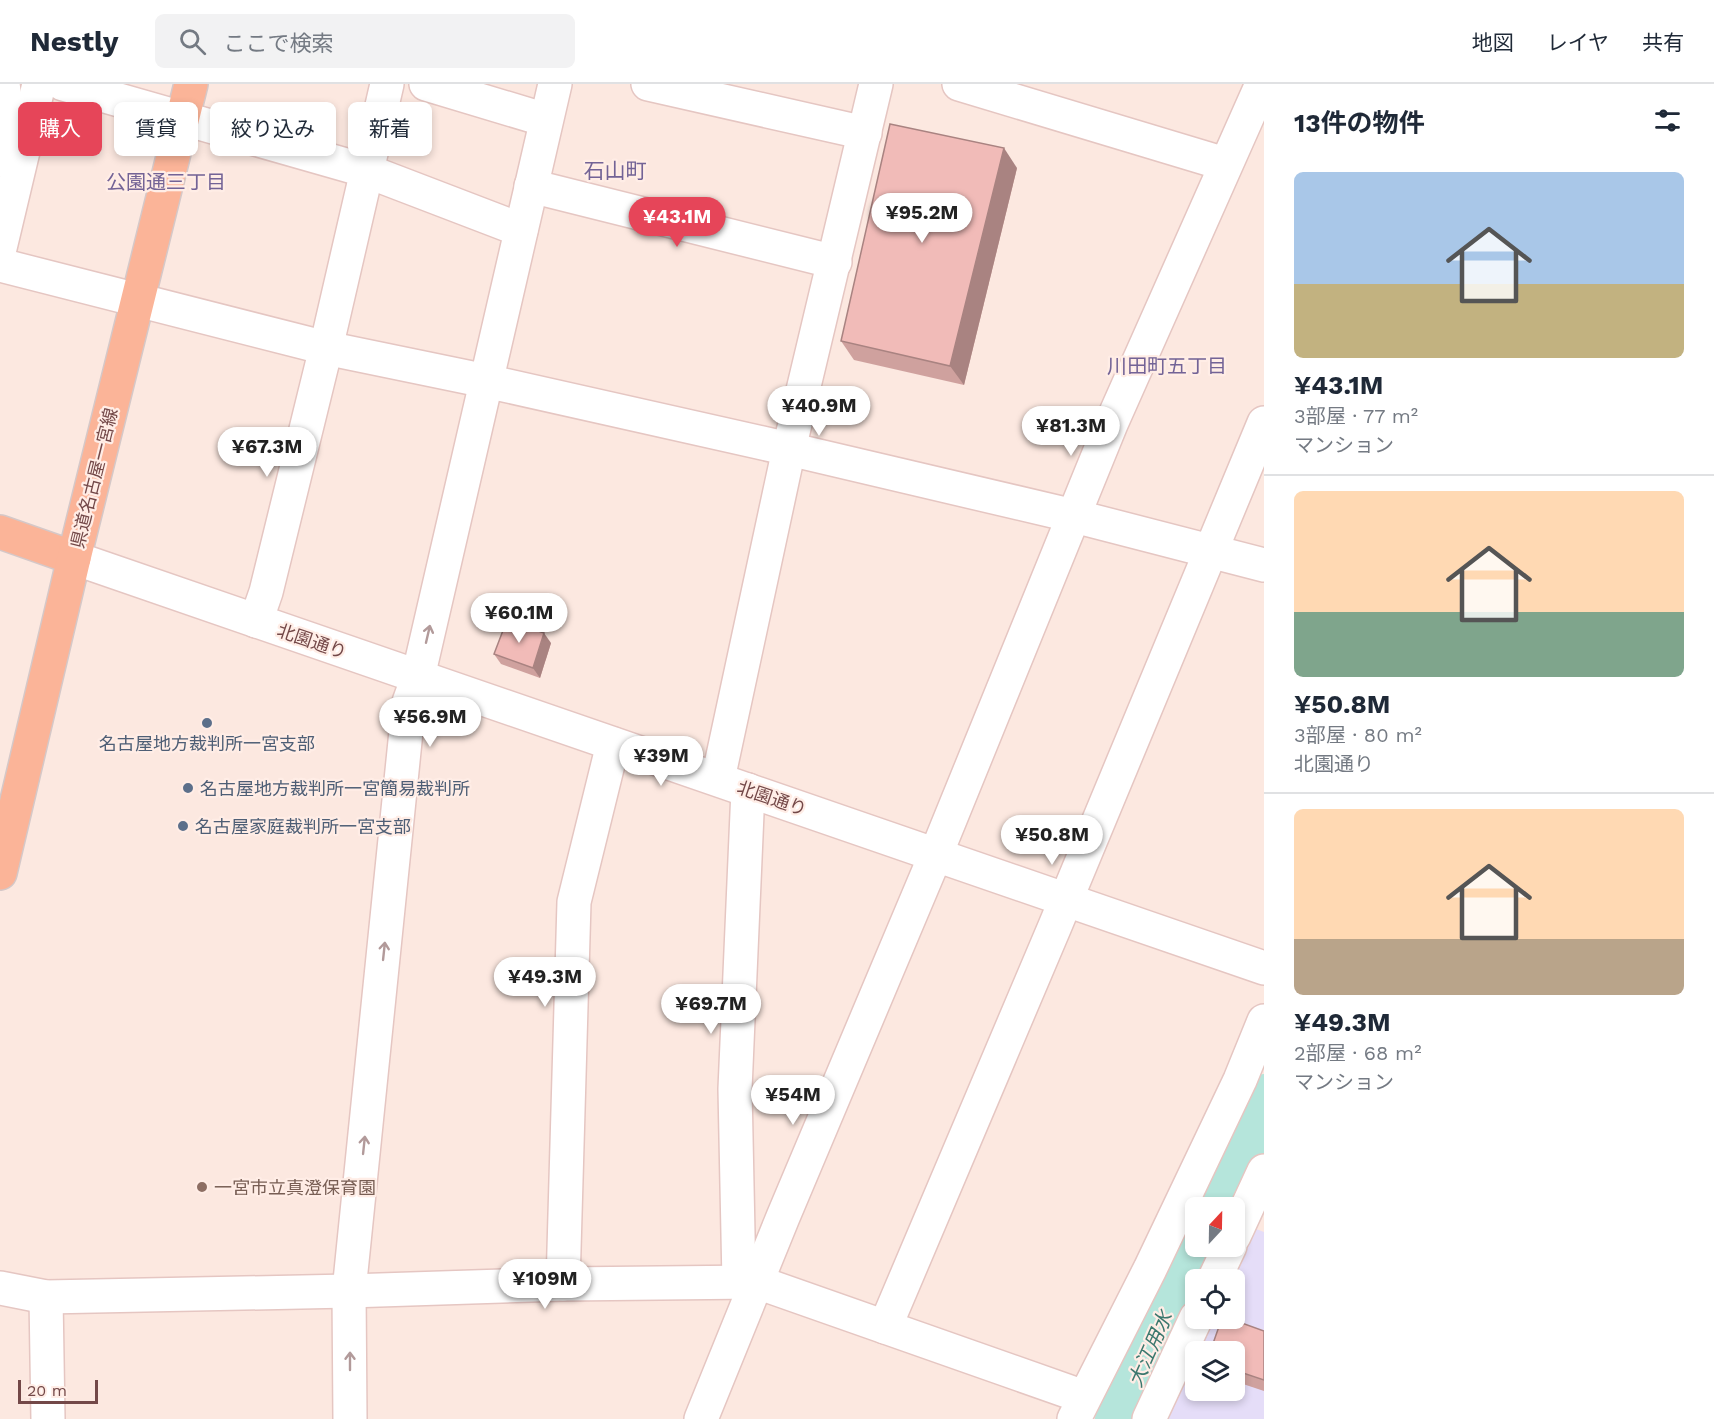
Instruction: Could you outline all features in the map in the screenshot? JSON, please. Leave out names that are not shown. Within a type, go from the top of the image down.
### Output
[{"type":"main road","name":"県道名古屋一宮線","points":[[187,102],[191,84]]},
{"type":"main road","name":"県道名古屋一宮線","points":[[0,873],[74,558],[174,156]]},
{"type":"main road","points":[[0,532],[74,558]]},
{"type":"street","points":[[0,229],[10,136],[3,84]]},
{"type":"street","points":[[0,248],[39,84]]},
{"type":"street","points":[[63,84],[125,102]]},
{"type":"street","points":[[256,621],[266,592],[326,348],[387,84]]},
{"type":"street","points":[[426,84],[546,120]]},
{"type":"street","points":[[350,1419],[349,1291],[409,702],[418,677],[555,84]]},
{"type":"street","points":[[648,84],[865,133]]},
{"type":"street","points":[[718,779],[789,449],[876,84]]},
{"type":"street","points":[[959,84],[1225,164]]},
{"type":"street","points":[[701,1419],[748,1282],[936,854],[1116,414],[1262,84]]},
{"type":"street","points":[[198,123],[366,171],[521,230]]},
{"type":"street","points":[[531,186],[835,262]]},
{"type":"street","points":[[0,265],[326,348],[486,381],[789,449],[1074,516],[1264,565]]},
{"type":"street","points":[[885,1327],[1066,900],[1264,423]]},
{"type":"street","name":"北園通り","points":[[74,558],[1264,968]]},
{"type":"street","points":[[563,1284],[574,902],[613,744]]},
{"type":"street","points":[[748,790],[735,1089],[748,1282]]},
{"type":"street","points":[[0,1288],[46,1297],[563,1284],[748,1282],[885,1327],[1079,1408],[1150,1269],[1240,1080],[1264,1021]]},
{"type":"street","points":[[1245,1225],[1264,1171]]},
{"type":"street","points":[[46,1297],[48,1419]]},
{"type":"street","points":[[1149,1419],[1191,1329]]},
{"type":"shaded area","points":[[1245,1225],[1264,1232],[1264,1419],[1148,1419],[1185,1341],[1185,1401],[1245,1401],[1245,1341],[1185,1341],[1191,1329],[1245,1329],[1245,1269],[1213,1269],[1219,1257],[1245,1257]]},
{"type":"building","points":[[890,124],[1004,148],[950,366],[841,341]]},
{"type":"building","points":[[507,620],[544,633],[533,668],[494,654]]},
{"type":"building","points":[[1245,1324],[1264,1331],[1264,1380],[1245,1374],[1245,1341],[1214,1341],[1218,1329],[1245,1329]]},
{"type":"waterway","name":"大江用水","points":[[1219,1197],[1264,1098]]},
{"type":"waterway","name":"大江用水","points":[[1119,1419],[1192,1257]]},
{"type":"place","name":"名古屋地方裁判所一宮支部","points":[[207,723]]},
{"type":"place","name":"名古屋地方裁判所一宮簡易裁判所","points":[[188,788]]},
{"type":"place","name":"名古屋家庭裁判所一宮支部","points":[[183,826]]},
{"type":"place","name":"一宮市立真澄保育園","points":[[202,1187]]},
{"type":"district","name":"石山町","points":[[615,170]]},
{"type":"district","name":"公園通三丁目","points":[[166,182]]},
{"type":"district","name":"川田町五丁目","points":[[1167,366]]}]
